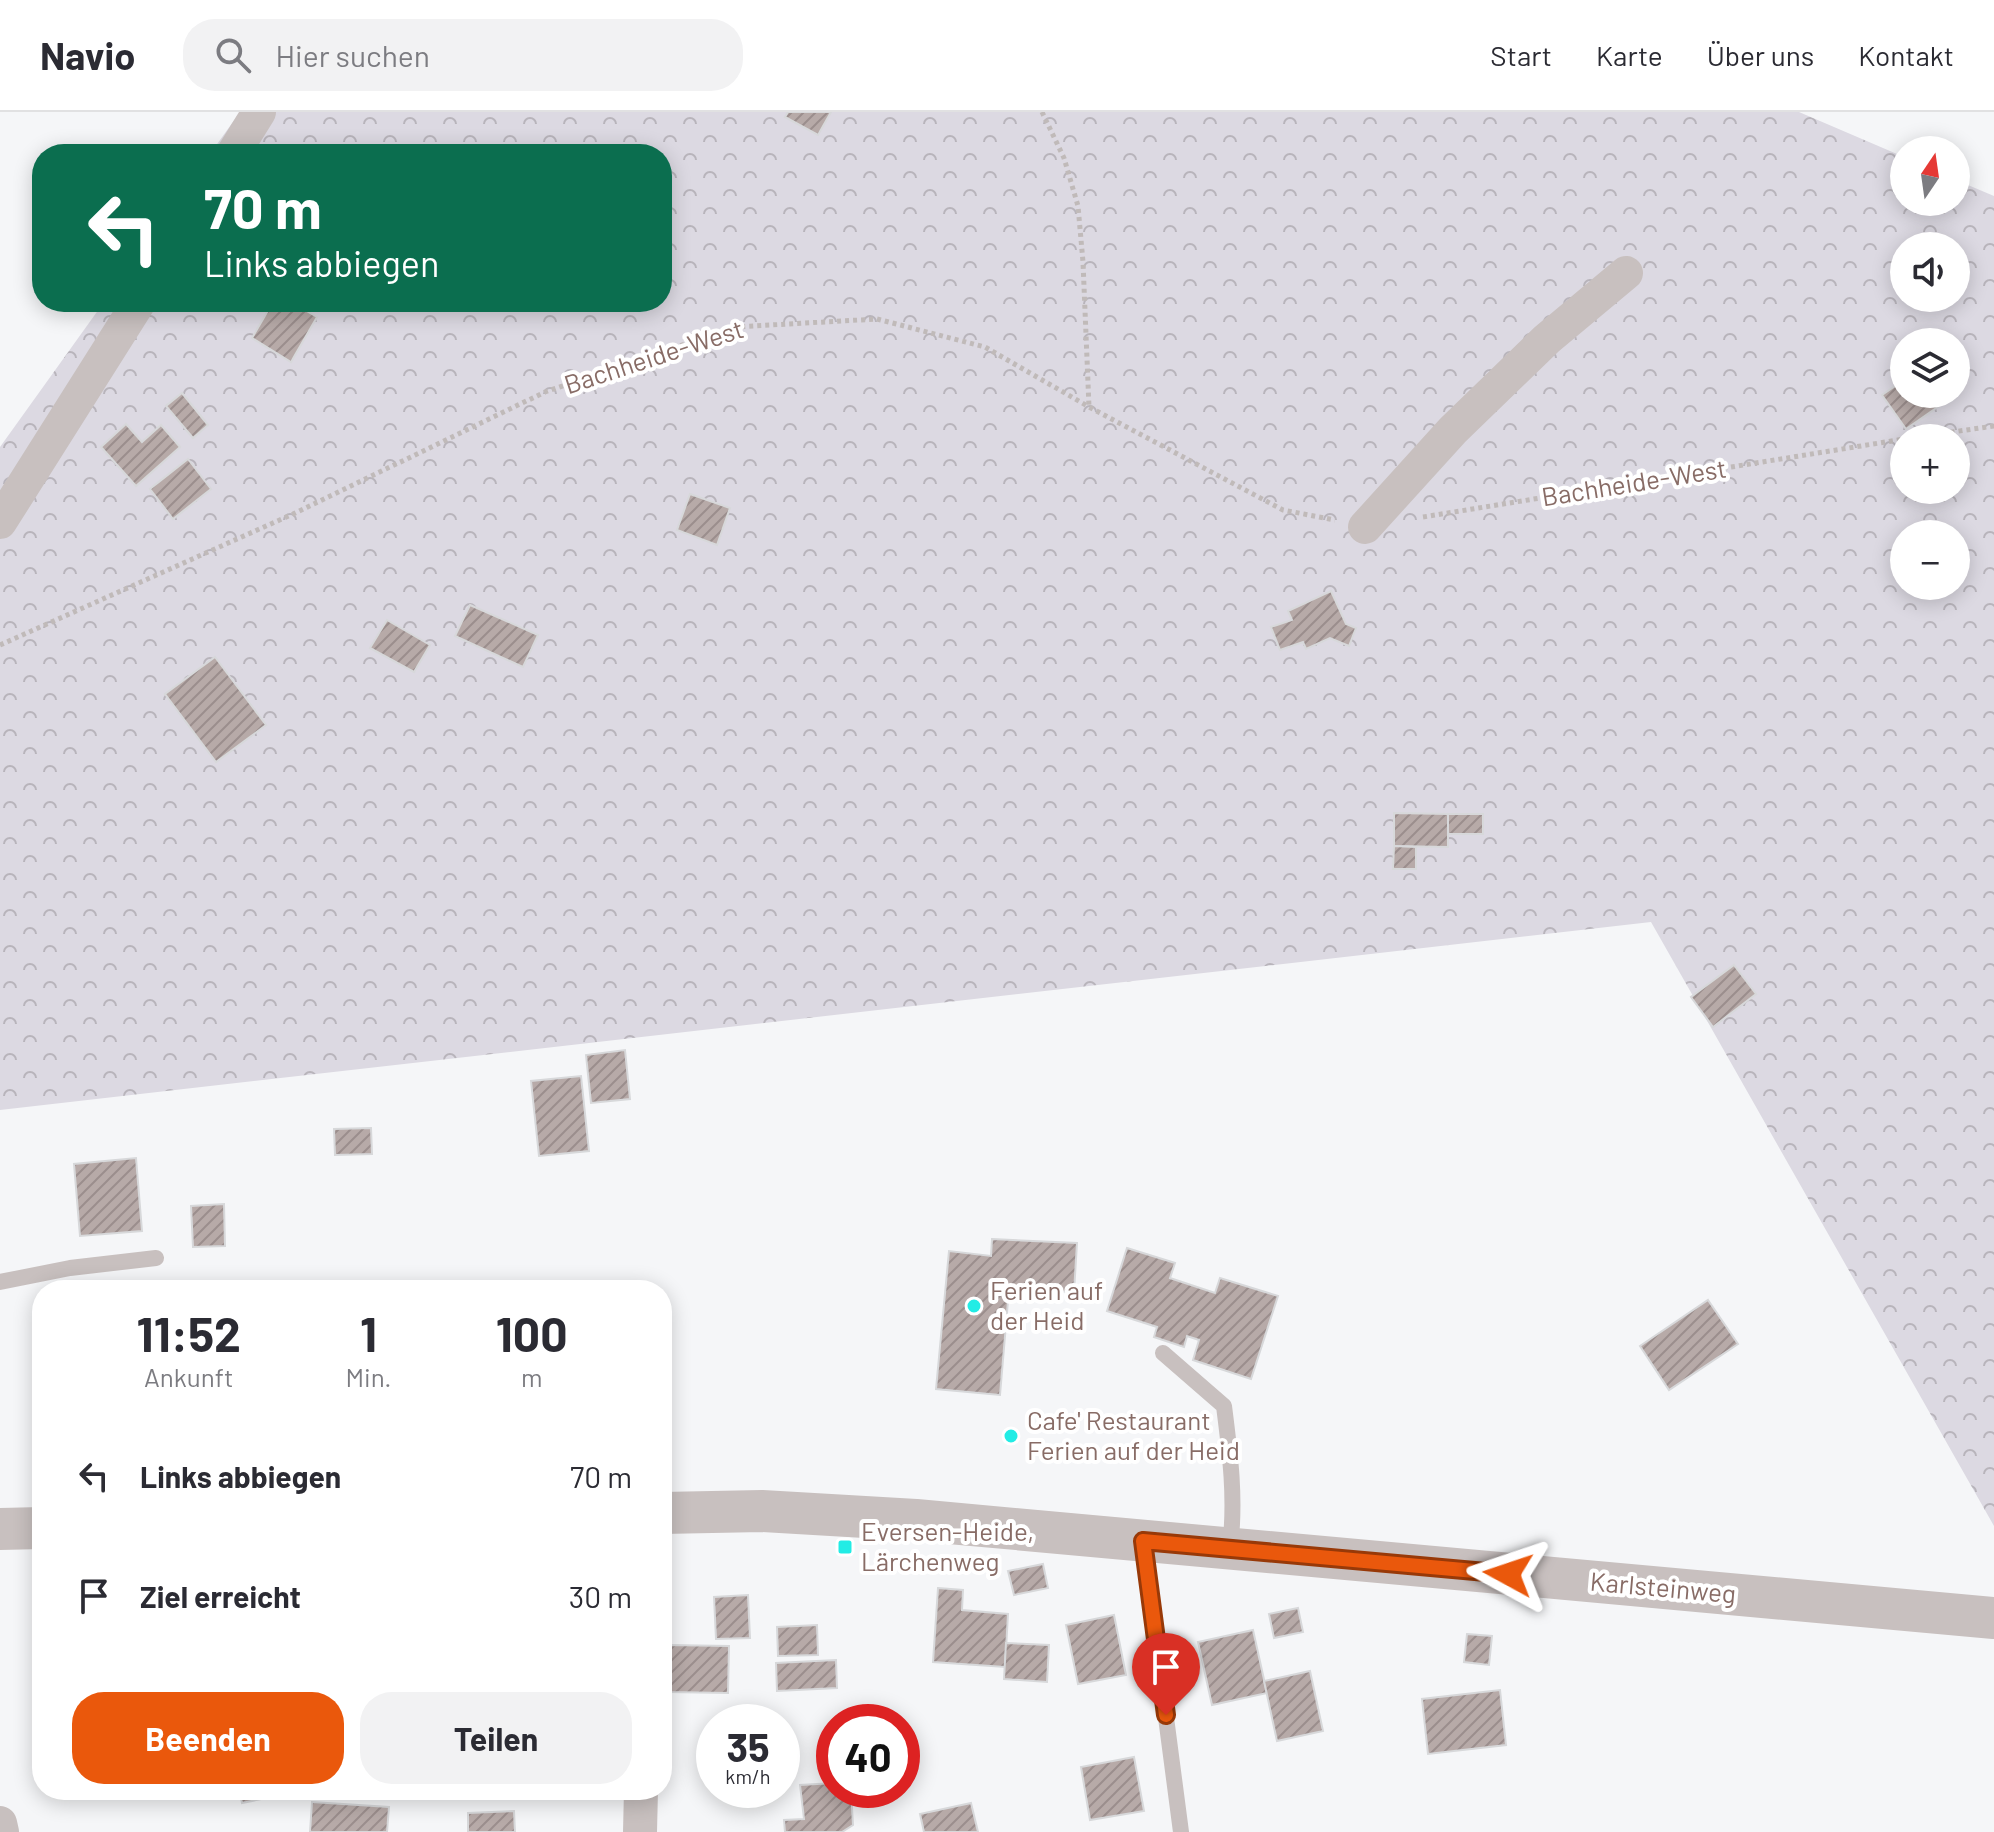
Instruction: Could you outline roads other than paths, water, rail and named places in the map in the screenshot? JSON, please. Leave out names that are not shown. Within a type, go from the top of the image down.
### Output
[{"type":"street","points":[[239,144],[259,112]]},
{"type":"street","points":[[1365,527],[1463,420],[1547,339],[1626,273]]},
{"type":"street","points":[[0,522],[133,312]]},
{"type":"street","name":"Karlsteinweg","points":[[672,1513],[762,1511],[844,1515],[1994,1618]]},
{"type":"street","points":[[0,1529],[32,1528]]},
{"type":"street","points":[[640,1832],[641,1800]]},
{"type":"street","points":[[0,1823],[2,1832]]},
{"type":"lane","points":[[0,1282],[70,1268],[156,1258]]},
{"type":"lane","points":[[1163,1353],[1224,1406],[1233,1470],[1230,1548]]},
{"type":"lane","points":[[1143,1541],[1181,1832]]},
{"type":"place","name":"Ferien auf der Heid","points":[[974,1306]]},
{"type":"place","name":"Cafe' Restaurant Ferien auf der Heid","points":[[1011,1436]]},
{"type":"place","name":"Eversen-Heide, Lärchenweg","points":[[845,1547]]}]
